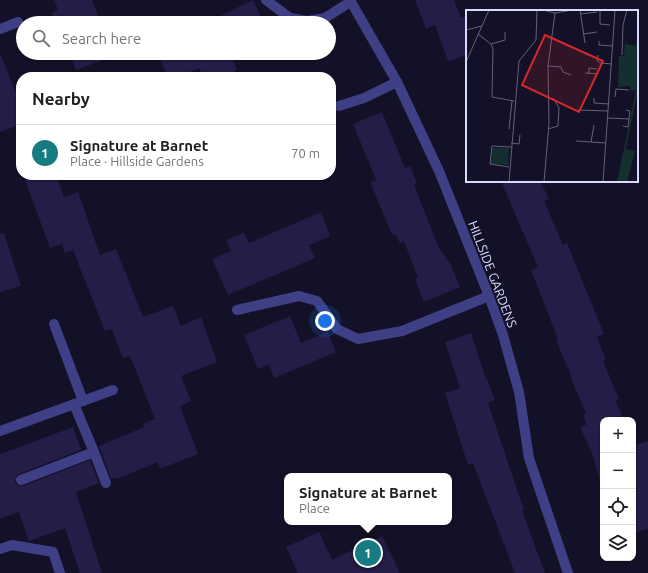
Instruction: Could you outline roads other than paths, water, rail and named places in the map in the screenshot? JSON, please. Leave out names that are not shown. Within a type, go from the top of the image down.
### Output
[{"type":"street","points":[[266,0],[287,16]]},
{"type":"street","points":[[328,16],[350,1]]},
{"type":"street","name":"HILLSIDE GARDENS","points":[[350,1],[397,82],[439,171],[504,335],[520,392],[530,458],[568,573]]},
{"type":"street","points":[[0,29],[16,23]]},
{"type":"street","points":[[339,106],[364,98],[397,82]]},
{"type":"street","points":[[237,310],[299,296],[317,301],[337,330],[358,339],[402,331],[489,296]]},
{"type":"street","points":[[54,324],[94,452],[106,483]]},
{"type":"street","points":[[0,431],[113,390]]},
{"type":"street","points":[[21,480],[94,452]]},
{"type":"street","points":[[0,549],[12,545],[53,552],[60,573]]},
{"type":"place","name":"Signature at Barnet","points":[[368,553]]}]
